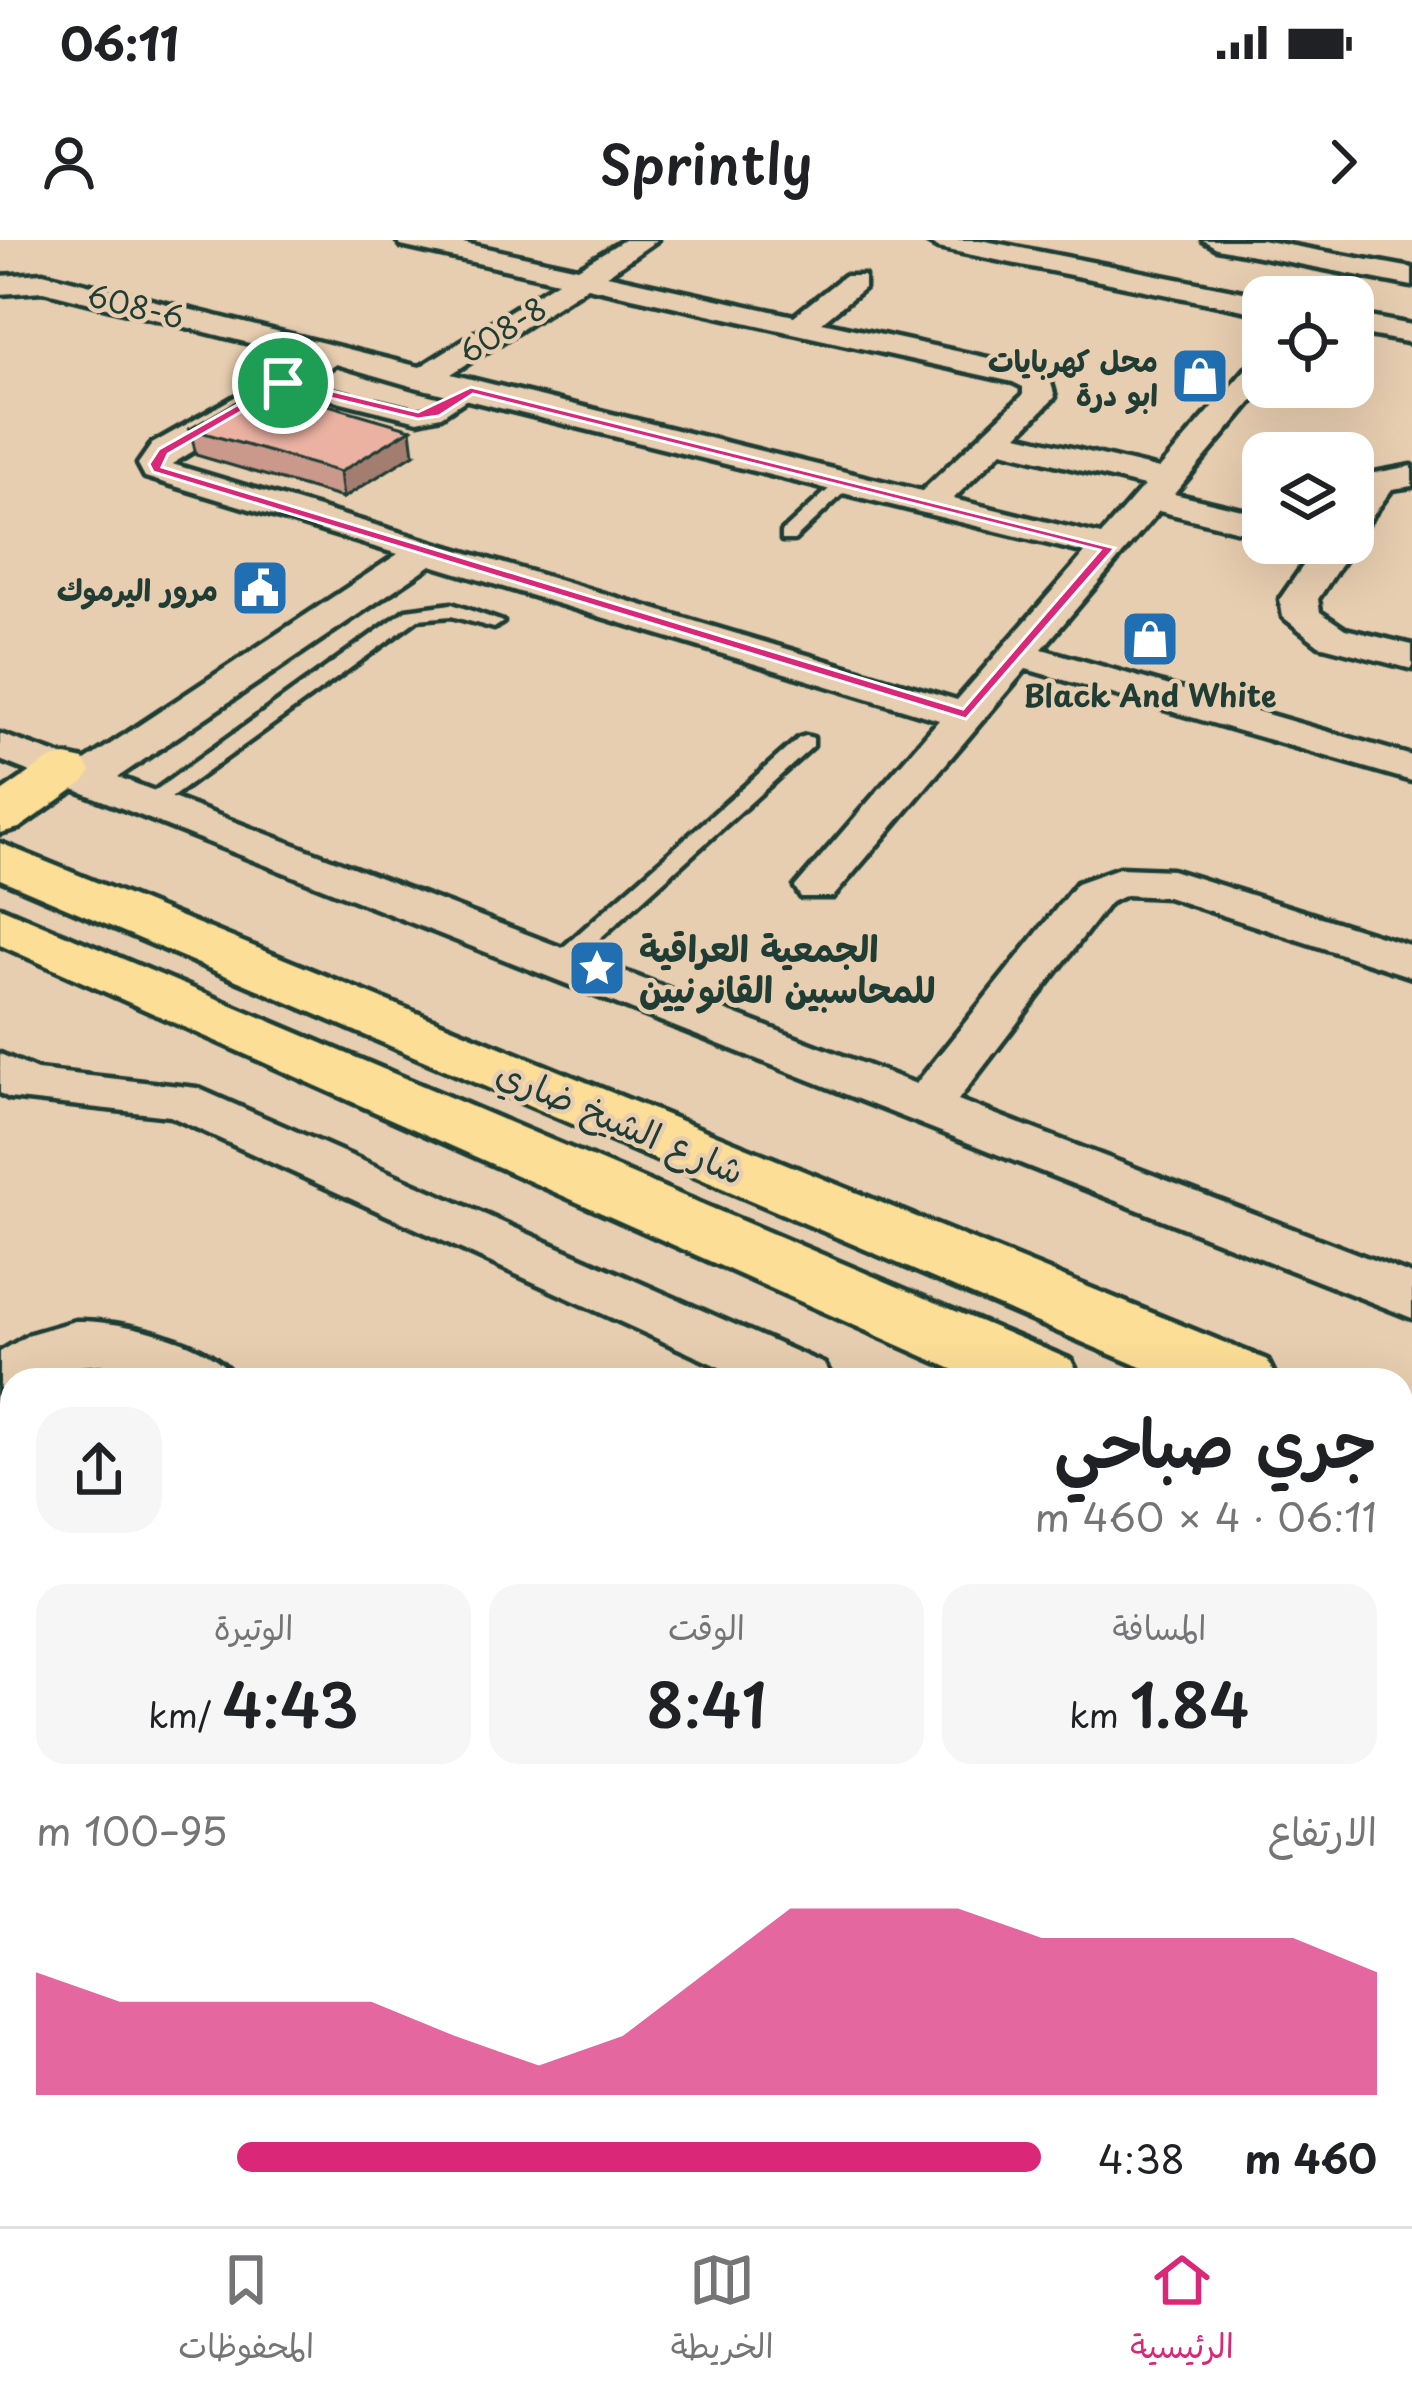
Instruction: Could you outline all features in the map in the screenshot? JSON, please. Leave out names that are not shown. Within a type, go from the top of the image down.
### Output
[{"type":"main road","points":[[0,817],[76,775]]},
{"type":"main road","name":"شارع الشيخ ضاري","points":[[0,859],[1213,1368]]},
{"type":"main road","name":"شارع الشيخ ضاري","points":[[0,924],[1018,1368]]},
{"type":"street","points":[[411,240],[1038,383],[1039,398],[929,503]]},
{"type":"street","name":"608-8","points":[[422,379],[643,240]]},
{"type":"street","points":[[938,240],[1242,301]]},
{"type":"street","points":[[1217,240],[1412,277]]},
{"type":"street","points":[[1343,276],[1352,266]]},
{"type":"street","name":"608-6","points":[[0,285],[43,282],[1109,548]]},
{"type":"street","points":[[799,326],[854,282]]},
{"type":"street","points":[[1374,327],[1412,334]]},
{"type":"street","points":[[332,354],[164,452],[155,464],[158,470],[966,715]]},
{"type":"street","points":[[817,887],[1242,393]]},
{"type":"street","points":[[995,439],[1242,519]]},
{"type":"street","points":[[1374,490],[1381,481],[1412,476]]},
{"type":"street","points":[[76,775],[426,552]]},
{"type":"street","points":[[1321,564],[1298,598],[1302,616],[1332,637],[1412,657]]},
{"type":"street","points":[[1017,654],[1412,769]]},
{"type":"street","points":[[0,746],[1412,1297]]},
{"type":"street","points":[[926,1106],[1093,893],[1119,881],[1172,884],[1412,962]]},
{"type":"street","points":[[0,1071],[27,1086],[179,1100],[777,1368]]},
{"type":"street","points":[[17,1368],[87,1337],[143,1349],[182,1368]]},
{"type":"lane","points":[[283,383],[418,416],[435,413],[471,391]]},
{"type":"lane","points":[[788,536],[846,483]]},
{"type":"lane","points":[[149,803],[413,614],[452,610],[494,622]]},
{"type":"lane","points":[[559,963],[806,742]]},
{"type":"building","points":[[263,386],[411,429],[340,472],[190,429]]},
{"type":"place","name":"محل كهربايات ابو درة","points":[[1200,376]]},
{"type":"place","name":"مرور اليرموك","points":[[260,588]]},
{"type":"place","name":"Black And White","points":[[1150,639]]},
{"type":"place","name":"الجمعية العراقية للمحاسبين القانونيين","points":[[597,968]]},
{"type":"route","points":[[283,383],[418,416],[435,413],[471,391],[1109,548],[966,715],[158,470],[157,458],[164,452],[283,383]]}]
